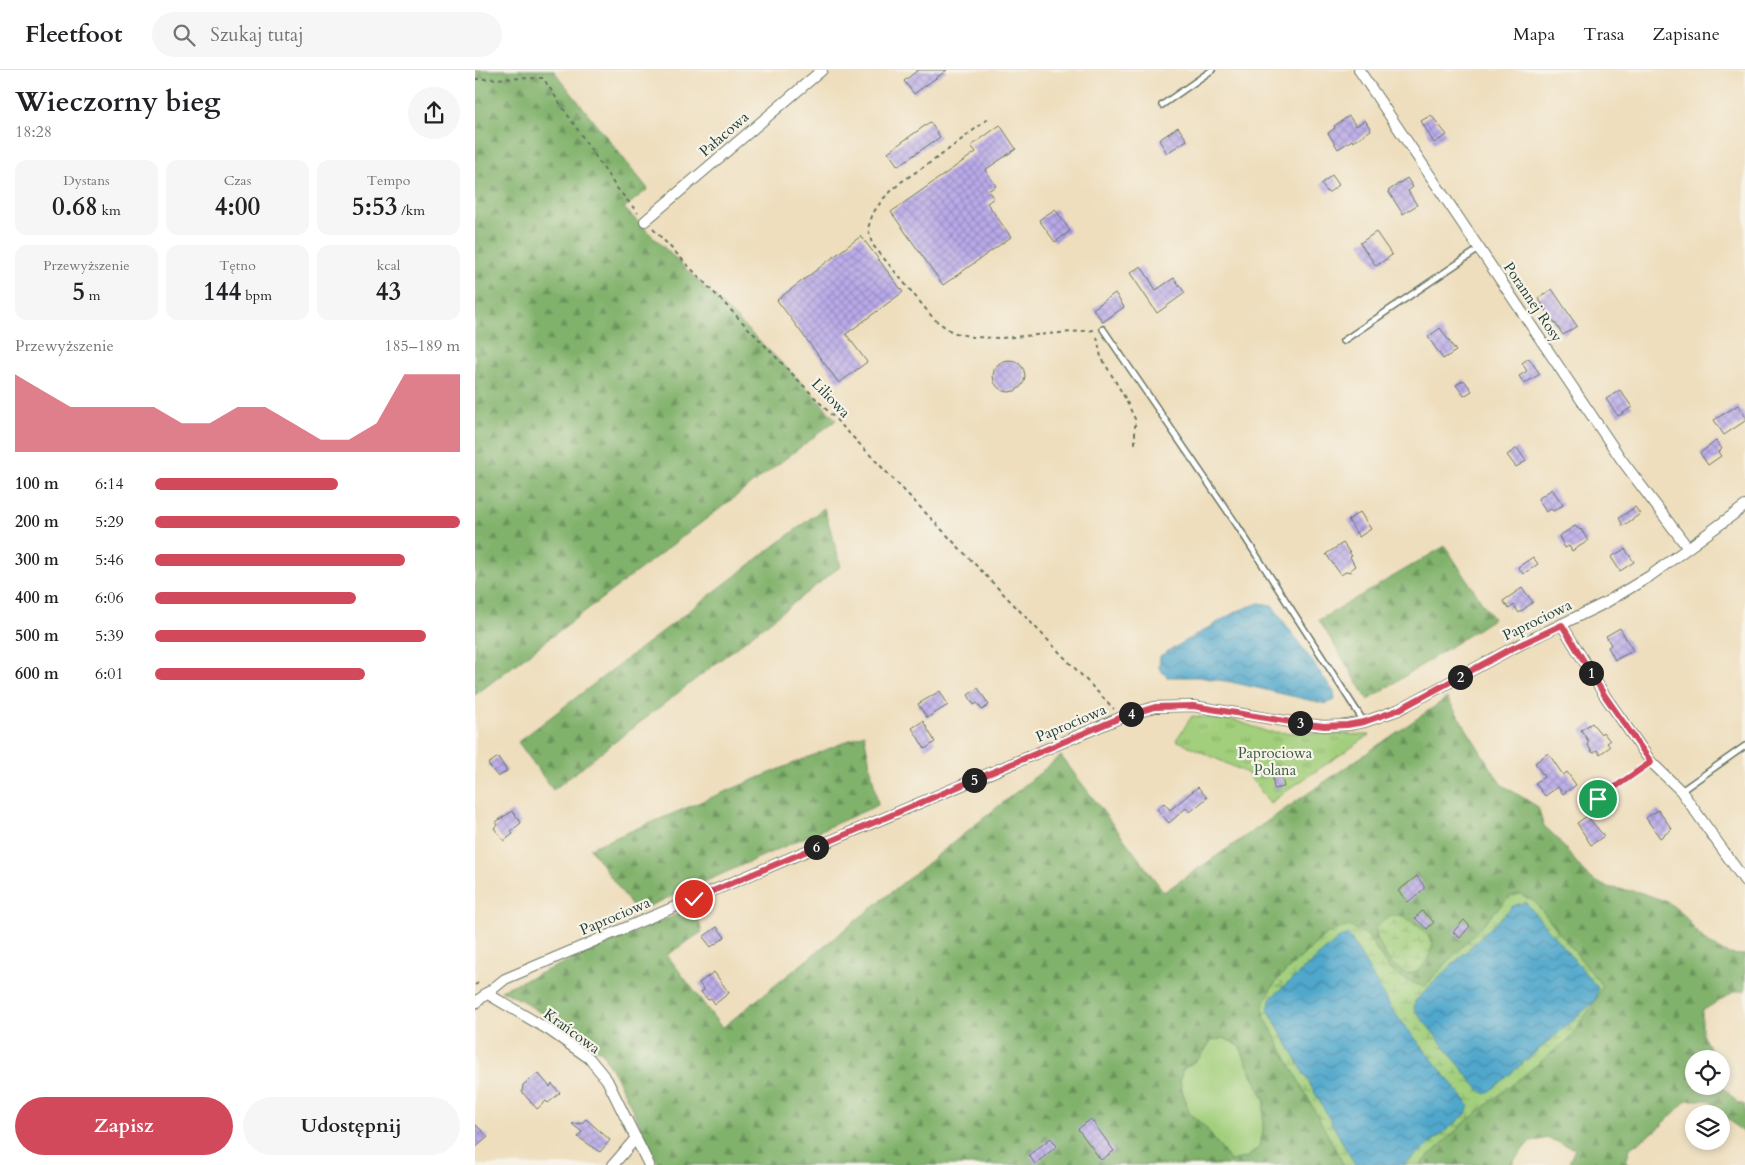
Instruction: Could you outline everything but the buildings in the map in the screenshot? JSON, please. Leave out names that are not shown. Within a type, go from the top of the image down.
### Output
[{"type":"street","name":"Pałacowa","points":[[645,221],[822,70]]},
{"type":"street","name":"Porannej Rosy","points":[[1359,70],[1621,459],[1688,548]]},
{"type":"street","name":"Paprociowa","points":[[475,1003],[505,980],[1122,717],[1155,707],[1193,706],[1324,726],[1364,722],[1398,710],[1511,649],[1605,603],[1650,576],[1745,506]]},
{"type":"street","points":[[1562,625],[1605,696],[1651,762],[1681,791],[1745,881]]},
{"type":"street","name":"Krańcowa","points":[[486,993],[549,1030],[589,1058],[607,1080],[649,1165]]},
{"type":"street","points":[[613,1165],[636,1138]]},
{"type":"lane","points":[[1162,105],[1212,70]]},
{"type":"lane","points":[[1343,341],[1479,249]]},
{"type":"lane","points":[[1103,329],[1237,525],[1364,722]]},
{"type":"lane","points":[[1681,791],[1745,746]]},
{"type":"lane","points":[[1598,799],[1651,762]]},
{"type":"path","name":"Liliowa","points":[[475,79],[543,78],[615,187],[645,221],[1122,717]]},
{"type":"path","points":[[988,119],[901,182],[883,199],[873,213],[868,228],[872,244],[934,319],[952,332],[972,337],[1001,338],[1096,330],[1101,357],[1135,419],[1135,446]]},
{"type":"green space","points":[[475,70],[553,70],[648,189],[624,208],[812,393],[836,420],[475,695]]},
{"type":"green space","points":[[824,508],[841,566],[553,790],[518,742]]},
{"type":"green space","points":[[1445,546],[1493,619],[1368,700],[1319,620]]},
{"type":"green space","points":[[1447,698],[1501,784],[1538,807],[1544,826],[1556,837],[1588,877],[1606,887],[1639,892],[1668,902],[1684,915],[1694,929],[1708,943],[1728,954],[1745,955],[1745,991],[1735,991],[1702,1011],[1702,1034],[1710,1050],[1685,1050],[1685,1095],[1730,1094],[1738,1103],[1745,1105],[1745,1135],[1730,1120],[1730,1105],[1714,1105],[1709,1100],[1687,1100],[1658,1129],[1630,1148],[1626,1161],[1629,1165],[1568,1165],[1575,1149],[1548,1138],[1528,1143],[1511,1165],[1419,1165],[1602,986],[1535,902],[1520,894],[1509,897],[1424,987],[1408,981],[1389,969],[1367,935],[1326,934],[1280,977],[1271,989],[1265,1018],[1344,1165],[659,1165],[625,1094],[602,1052],[521,1000],[501,990],[695,907],[702,932],[667,955],[722,1028],[1061,756],[1164,892]],"holes":[[[1224,1038],[1240,1046],[1265,1101],[1263,1133],[1259,1147],[1247,1158],[1230,1161],[1205,1127],[1189,1113],[1180,1083],[1182,1070],[1199,1058],[1211,1041]]]},
{"type":"green space","name":"Paprociowa Polana","points":[[1192,716],[1237,721],[1268,732],[1370,735],[1270,803],[1247,773],[1176,740]]},
{"type":"green space","points":[[864,734],[878,805],[636,912],[590,848]]},
{"type":"green space","points":[[1520,894],[1535,902],[1602,986],[1595,1001],[1570,1038],[1464,1123],[1419,1165],[1344,1165],[1265,1018],[1263,1006],[1271,989],[1280,977],[1326,934],[1349,926],[1367,935],[1389,969],[1408,981],[1424,987],[1509,897]]},
{"type":"green space","points":[[1400,915],[1427,934],[1433,944],[1425,964],[1415,972],[1405,972],[1395,966],[1386,956],[1377,934],[1377,927],[1381,921]]},
{"type":"green space","points":[[1224,1038],[1240,1046],[1265,1100],[1263,1133],[1259,1147],[1247,1158],[1230,1161],[1205,1127],[1189,1113],[1180,1083],[1182,1070],[1199,1058],[1211,1041]]},
{"type":"water","points":[[1259,603],[1272,605],[1334,692],[1335,700],[1326,704],[1231,682],[1198,677],[1167,677],[1159,668],[1160,656],[1237,611]]},
{"type":"water","points":[[1525,902],[1598,988],[1595,1001],[1487,1094],[1480,1091],[1414,1009],[1415,1001],[1513,906]]},
{"type":"water","points":[[1349,935],[1393,1011],[1469,1105],[1466,1114],[1404,1165],[1355,1165],[1268,1009],[1271,998],[1339,938]]},
{"type":"route","points":[[694,899],[1122,717],[1155,707],[1193,706],[1324,726],[1364,722],[1398,710],[1511,649],[1562,625],[1605,696],[1651,762],[1598,799]]}]
